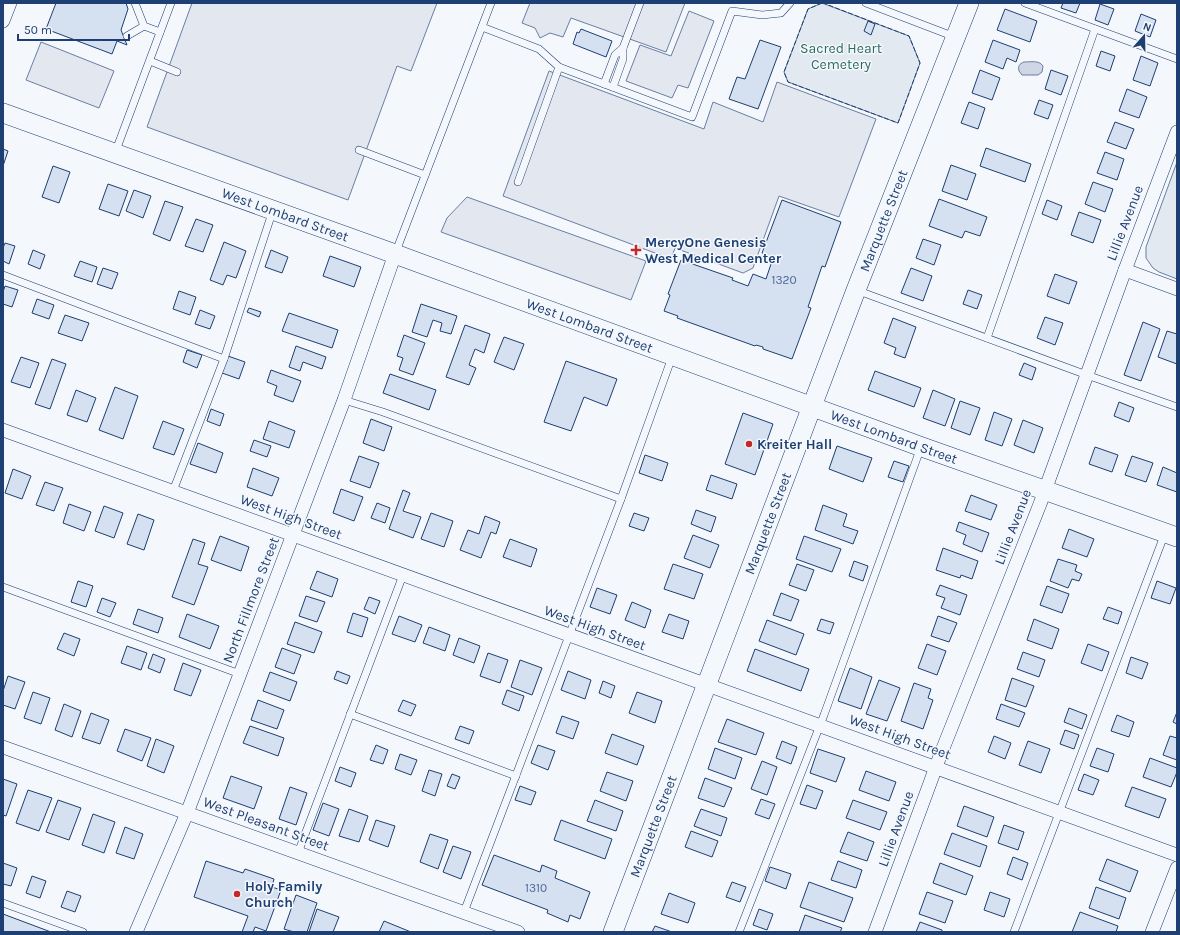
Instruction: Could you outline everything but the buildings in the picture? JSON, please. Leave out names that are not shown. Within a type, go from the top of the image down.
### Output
[{"type":"street","points":[[3,21],[10,3]]},
{"type":"street","name":"Marquette Street","points":[[613,932],[856,290],[969,3]]},
{"type":"street","name":"West Lombard Street","points":[[3,113],[395,254],[922,447],[1171,535]]},
{"type":"street","name":"Lillie Avenue","points":[[875,932],[936,767],[1040,504],[1177,132]]},
{"type":"street","name":"North Fillmore Street","points":[[136,932],[187,813],[344,400],[395,254]]},
{"type":"street","points":[[1125,270],[1177,289]]},
{"type":"street","name":"West High Street","points":[[3,430],[1177,855]]},
{"type":"street","name":"West Pleasant Street","points":[[3,747],[518,932]]},
{"type":"street","points":[[1152,932],[1177,868]]},
{"type":"lane","points":[[135,3],[144,26],[160,32]]},
{"type":"lane","points":[[115,153],[171,3]]},
{"type":"lane","points":[[395,254],[490,3]]},
{"type":"lane","points":[[613,87],[623,59],[623,48],[640,3]]},
{"type":"lane","points":[[482,27],[539,49],[559,67],[692,117],[732,11],[762,15],[781,13],[790,3]]},
{"type":"lane","points":[[866,3],[955,38]]},
{"type":"lane","points":[[1025,3],[1177,59]]},
{"type":"lane","points":[[127,36],[144,26]]},
{"type":"lane","points":[[987,338],[1095,29]]},
{"type":"lane","points":[[604,84],[615,55],[623,48]]},
{"type":"lane","points":[[150,61],[177,72]]},
{"type":"lane","points":[[518,182],[559,67]]},
{"type":"lane","points":[[359,150],[425,175]]},
{"type":"lane","points":[[173,491],[224,359],[273,210]]},
{"type":"lane","points":[[3,276],[224,359]]},
{"type":"lane","points":[[856,290],[1177,407]]},
{"type":"lane","points":[[464,912],[621,499],[672,355]]},
{"type":"lane","points":[[344,400],[383,412],[621,499]]},
{"type":"lane","points":[[740,932],[820,725],[922,447]]},
{"type":"lane","points":[[1014,932],[1060,812],[1171,535]]},
{"type":"lane","points":[[298,853],[403,575]]},
{"type":"lane","points":[[3,588],[240,674]]},
{"type":"lane","points":[[350,714],[516,776]]},
{"type":"lane","points":[[3,903],[83,932]]},
{"type":"green space","name":"Sacred Heart Cemetery","points":[[822,3],[909,36],[920,63],[898,123],[788,82],[784,72],[808,9]]},
{"type":"green space","points":[[1177,162],[1177,279],[1153,268],[1146,258],[1146,247]]},
{"type":"shaded area","points":[[192,3],[437,3],[411,71],[397,66],[348,200],[147,127]]},
{"type":"shaded area","points":[[530,3],[685,3],[666,52],[571,18],[563,37],[550,33],[540,38],[535,28],[522,23]]},
{"type":"shaded area","points":[[689,11],[714,21],[688,88],[678,85],[672,98],[626,81],[640,45],[671,56]]},
{"type":"shaded area","points":[[41,42],[114,71],[99,108],[26,80]]},
{"type":"shaded area","points":[[1024,62],[1035,62],[1041,64],[1043,66],[1042,72],[1038,75],[1022,75],[1019,71],[1019,66]]},
{"type":"shaded area","points":[[549,71],[704,129],[713,102],[763,122],[777,82],[876,119],[839,217],[779,196],[753,268],[743,273],[675,248],[671,259],[503,196]]},
{"type":"shaded area","points":[[467,197],[646,261],[631,300],[441,232],[447,218]]},
{"type":"fence","points":[[822,3],[808,9],[784,72],[788,82],[898,123],[920,63],[909,36],[823,3]]},
{"type":"place","name":"MercyOne Genesis West Medical Center","points":[[636,250]]},
{"type":"place","name":"Kreiter Hall","points":[[749,444]]},
{"type":"place","name":"Holy Family Church","points":[[237,894]]}]
